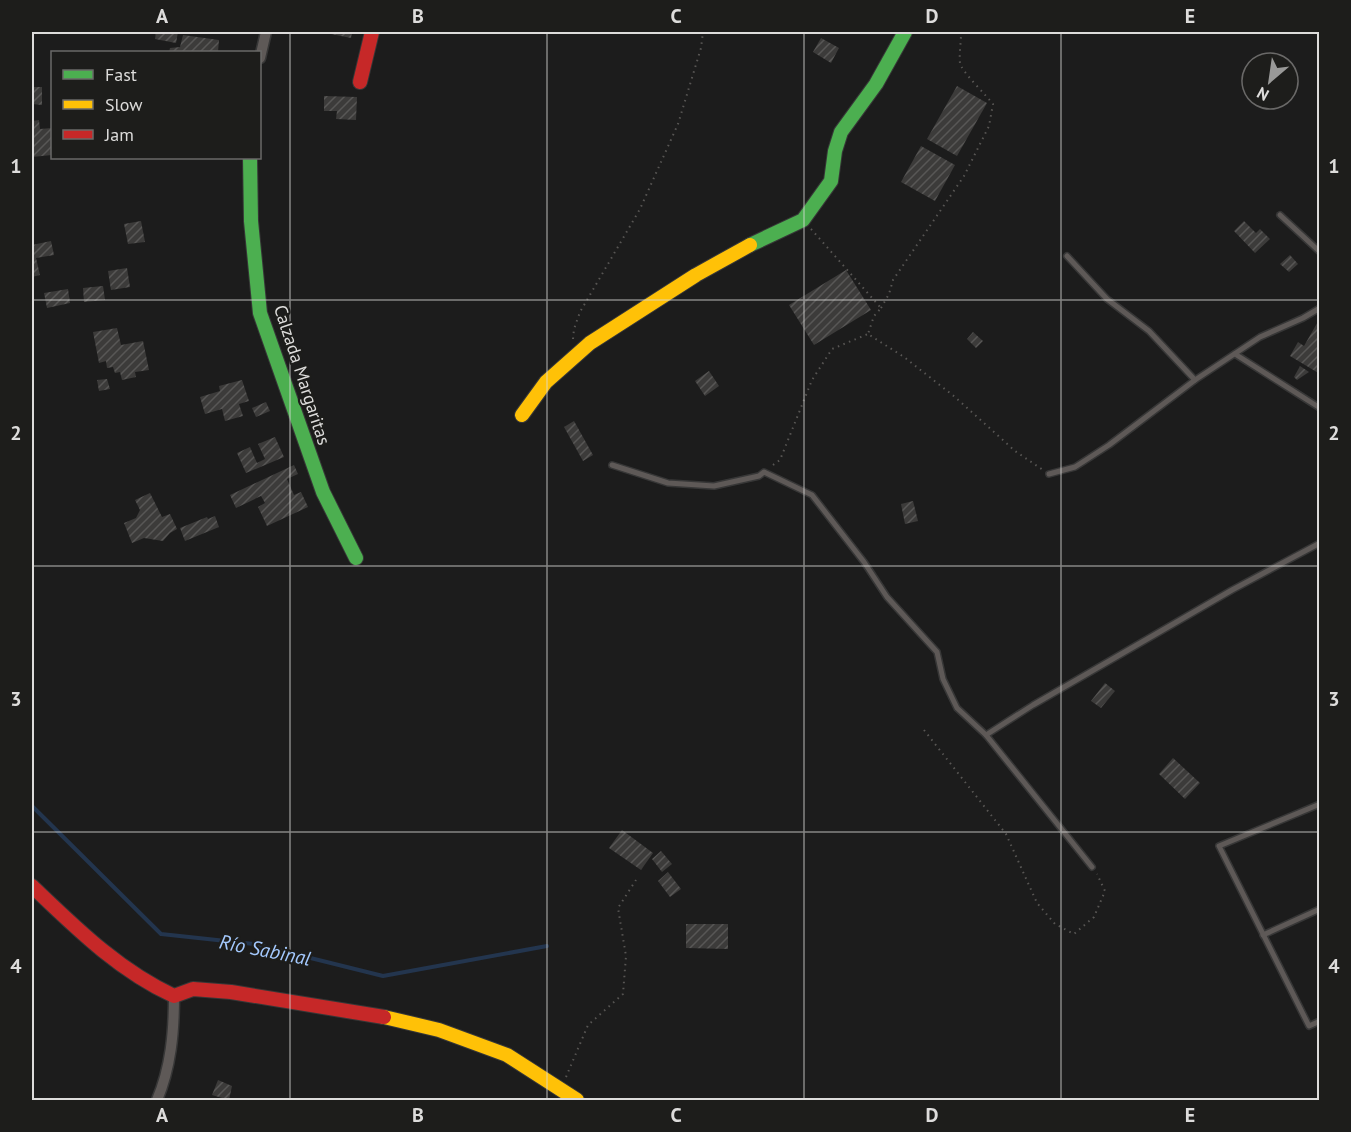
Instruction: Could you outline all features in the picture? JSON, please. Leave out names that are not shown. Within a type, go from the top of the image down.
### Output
[{"type":"street","points":[[261,54],[266,32]]},
{"type":"street","points":[[360,82],[372,32]]},
{"type":"street","points":[[522,415],[546,382],[590,343],[696,275],[748,246],[803,220],[831,181],[835,151],[841,132],[876,84],[905,32]]},
{"type":"street","name":"Calzada Margaritas","points":[[250,159],[251,221],[260,313],[323,492],[356,558]]},
{"type":"street","points":[[32,886],[117,965],[151,988],[174,996],[193,989],[231,992],[399,1019],[439,1030],[507,1055],[561,1088],[577,1101]]},
{"type":"street","points":[[157,1101],[167,1072],[174,1026],[174,996]]},
{"type":"lane","points":[[1280,214],[1320,252]]},
{"type":"lane","points":[[1067,256],[1107,299],[1149,331],[1195,380]]},
{"type":"lane","points":[[1049,474],[1075,467],[1109,445],[1195,380],[1235,354],[1260,338],[1320,308]]},
{"type":"lane","points":[[1235,354],[1320,408]]},
{"type":"lane","points":[[612,465],[668,483],[714,486],[759,477],[764,472],[812,495],[864,562],[886,597],[937,652],[943,679],[957,708],[986,735],[1092,867]]},
{"type":"lane","points":[[986,735],[1033,705],[1232,590],[1320,543]]},
{"type":"lane","points":[[1320,804],[1219,846],[1309,1026],[1320,1021]]},
{"type":"lane","points":[[1263,935],[1320,909]]},
{"type":"path","points":[[571,360],[574,329],[580,312],[640,209],[678,124],[701,48],[703,32]]},
{"type":"path","points":[[764,472],[780,460],[812,380],[832,349],[868,334],[874,316],[889,294],[893,280],[964,177],[988,126],[993,104],[975,82],[965,75],[960,65],[961,34],[963,32]]},
{"type":"path","points":[[803,220],[881,308]]},
{"type":"path","points":[[868,334],[904,357],[955,397],[1015,451],[1049,474]]},
{"type":"path","points":[[924,730],[1006,834],[1037,903],[1055,924],[1074,934],[1094,917],[1105,891],[1092,867]]},
{"type":"path","points":[[561,1088],[588,1025],[623,994],[626,956],[618,908],[636,880]]},
{"type":"building","points":[[156,32],[178,32],[176,43],[155,39]]},
{"type":"building","points":[[321,32],[352,32],[351,38]]},
{"type":"building","points":[[183,35],[219,40],[218,51],[169,51],[170,48],[180,47]]},
{"type":"building","points":[[821,38],[839,48],[831,63],[813,52]]},
{"type":"building","points":[[957,86],[987,103],[957,156],[927,139]]},
{"type":"building","points":[[32,87],[42,87],[42,105],[32,104]]},
{"type":"building","points":[[324,96],[357,97],[356,120],[336,119],[337,111],[324,111]]},
{"type":"building","points":[[39,120],[40,129],[51,128],[51,155],[32,157],[32,121]]},
{"type":"building","points":[[921,146],[955,165],[935,201],[901,182]]},
{"type":"building","points":[[141,221],[145,242],[128,244],[124,224]]},
{"type":"building","points":[[1244,221],[1256,233],[1260,229],[1270,239],[1255,253],[1234,231]]},
{"type":"building","points":[[51,241],[54,255],[36,258],[40,275],[32,277],[32,245]]},
{"type":"building","points":[[1290,255],[1298,264],[1289,272],[1280,264]]},
{"type":"building","points":[[127,268],[130,287],[111,290],[108,271]]},
{"type":"building","points":[[846,270],[871,310],[814,345],[789,305]]},
{"type":"building","points":[[103,286],[105,300],[84,302],[83,288]]},
{"type":"building","points":[[68,289],[70,303],[47,308],[44,293]]},
{"type":"building","points":[[1320,318],[1320,374],[1290,356],[1298,342],[1304,346]]},
{"type":"building","points":[[117,328],[121,345],[143,341],[149,370],[135,372],[136,377],[122,380],[120,372],[115,373],[113,367],[107,368],[106,361],[99,363],[93,332]]},
{"type":"building","points":[[973,332],[983,341],[976,348],[967,339]]},
{"type":"building","points":[[1300,366],[1309,372],[1297,380],[1294,377]]},
{"type":"building","points":[[709,371],[719,386],[705,396],[695,381]]},
{"type":"building","points":[[107,379],[110,389],[99,391],[97,380]]},
{"type":"building","points":[[242,380],[249,401],[239,404],[243,416],[225,421],[222,409],[205,414],[200,397],[220,391],[219,386]]},
{"type":"building","points":[[266,402],[270,411],[256,417],[252,408]]},
{"type":"building","points":[[574,421],[593,455],[583,461],[564,427]]},
{"type":"building","points":[[275,437],[284,457],[246,473],[237,453],[250,447],[257,463],[265,459],[258,444]]},
{"type":"building","points":[[294,465],[298,474],[287,479],[294,495],[301,492],[308,507],[267,526],[258,507],[265,503],[261,496],[236,508],[230,495]]},
{"type":"building","points":[[150,493],[162,517],[170,514],[177,529],[163,541],[144,538],[132,543],[124,523],[136,518],[140,510],[135,500]]},
{"type":"building","points":[[913,501],[918,521],[905,524],[901,504]]},
{"type":"building","points":[[215,516],[219,527],[185,541],[180,528]]},
{"type":"building","points":[[1105,683],[1115,691],[1101,708],[1091,701]]},
{"type":"building","points":[[1173,758],[1200,783],[1185,799],[1159,774]]},
{"type":"building","points":[[622,830],[653,853],[641,870],[609,848]]},
{"type":"building","points":[[661,851],[672,864],[662,872],[652,859]]},
{"type":"building","points":[[668,872],[681,889],[670,897],[658,881]]},
{"type":"building","points":[[686,924],[728,924],[728,949],[686,948]]},
{"type":"building","points":[[218,1080],[232,1086],[229,1100],[212,1095]]},
{"type":"waterway","name":"Río Sabinal","points":[[32,806],[161,934],[254,944],[383,976],[547,946]]},
{"type":"traffic: fast","points":[[750,245],[803,220],[831,181],[835,151],[841,132],[876,84],[905,32]]},
{"type":"traffic: fast","points":[[250,159],[251,221],[260,313],[323,492],[356,558]]},
{"type":"traffic: slow","points":[[522,415],[546,382],[590,343],[696,275],[750,245]]},
{"type":"traffic: slow","points":[[384,1017],[439,1030],[507,1055],[577,1100]]},
{"type":"traffic: jam","points":[[360,82],[372,32]]},
{"type":"traffic: jam","points":[[32,886],[116,961],[134,974],[174,996],[193,989],[231,992],[384,1017]]}]
